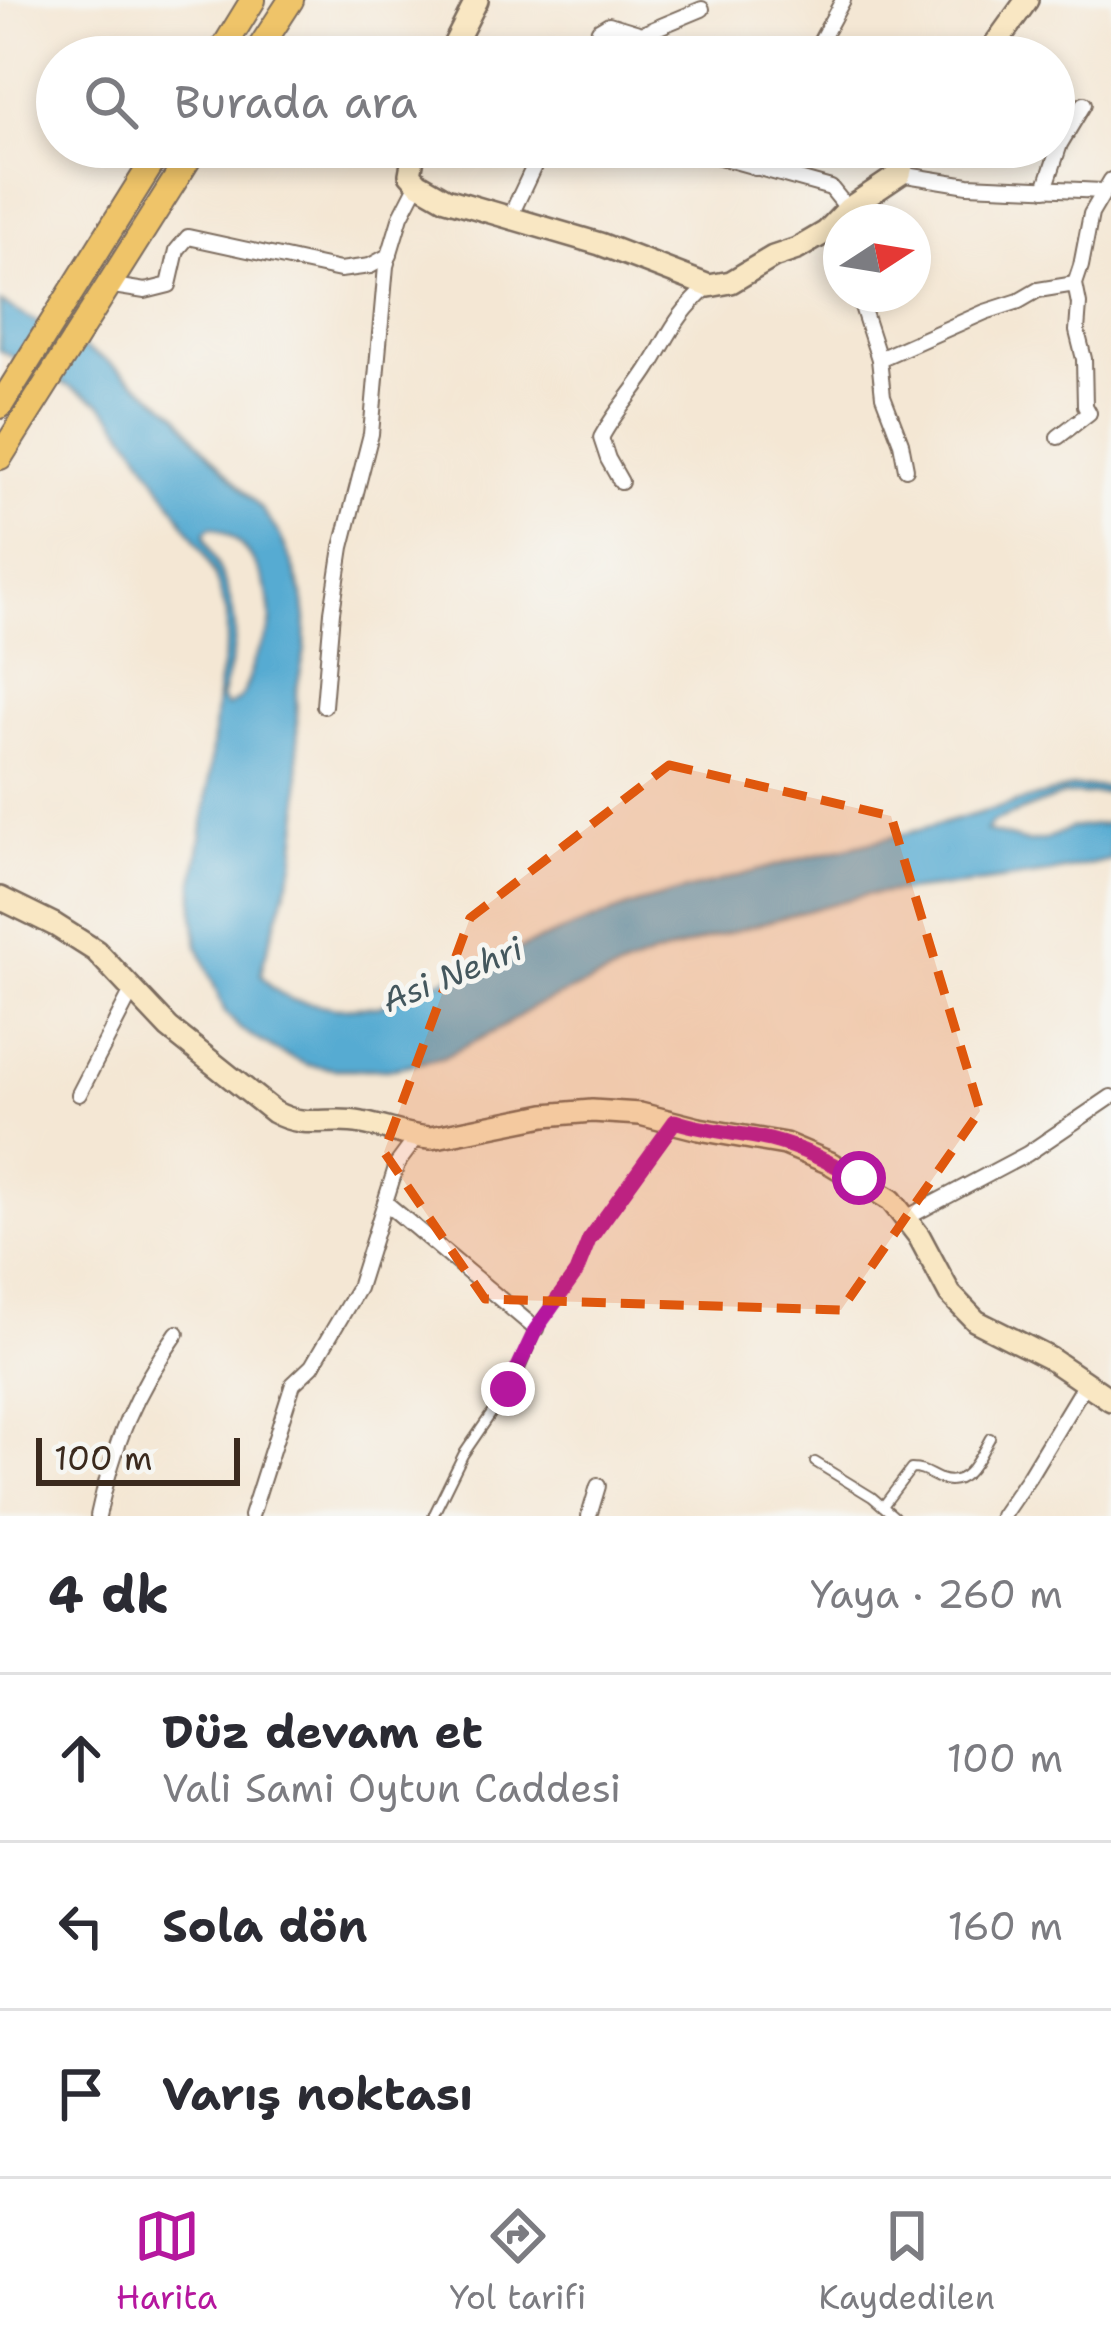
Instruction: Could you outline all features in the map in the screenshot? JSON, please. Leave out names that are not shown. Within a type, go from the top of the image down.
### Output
[{"type":"highway","points":[[231,36],[253,0]]},
{"type":"highway","points":[[268,36],[291,0]]},
{"type":"highway","points":[[0,406],[149,168]]},
{"type":"highway","points":[[0,458],[182,168]]},
{"type":"street","points":[[459,36],[477,0]]},
{"type":"street","points":[[823,36],[843,0]]},
{"type":"street","points":[[1001,36],[1027,0]]},
{"type":"street","points":[[597,36],[609,24],[642,34],[702,9]]},
{"type":"street","points":[[1075,119],[1084,104]]},
{"type":"street","points":[[411,168],[418,183],[446,199],[600,244],[709,286]]},
{"type":"street","points":[[510,217],[532,168]]},
{"type":"street","points":[[755,168],[831,188],[840,204]]},
{"type":"street","points":[[862,204],[901,168]]},
{"type":"street","points":[[1045,189],[1052,168]]},
{"type":"street","points":[[899,174],[968,185],[1045,189],[1107,185]]},
{"type":"street","points":[[324,706],[342,547],[370,434],[386,266],[401,216],[418,183]]},
{"type":"street","points":[[1058,437],[1089,413],[1084,406],[1075,284],[1090,214],[1107,185]]},
{"type":"street","points":[[621,482],[602,438],[686,306],[709,286],[731,282],[823,234]]},
{"type":"street","points":[[107,285],[145,291],[169,285],[177,250],[188,237],[340,270],[370,266],[390,255]]},
{"type":"street","points":[[879,358],[1038,290],[1075,284]]},
{"type":"street","points":[[864,312],[906,469]]},
{"type":"street","points":[[0,898],[96,951],[169,1028],[286,1119],[362,1123],[417,1137],[448,1136],[568,1112],[621,1112],[766,1139],[808,1153],[869,1185],[906,1218],[950,1294],[976,1321],[1101,1386],[1003,1516]]},
{"type":"street","points":[[79,1094],[134,988]]},
{"type":"street","points":[[906,1218],[1027,1154],[1111,1097]]},
{"type":"street","points":[[251,1516],[293,1384],[312,1366],[358,1288],[397,1165],[417,1137]]},
{"type":"street","points":[[386,1203],[536,1329]]},
{"type":"street","points":[[98,1516],[122,1430],[147,1376],[177,1333]]},
{"type":"street","points":[[589,1516],[598,1486]]},
{"type":"lane","points":[[433,1516],[457,1466],[517,1376],[536,1329],[576,1273],[593,1234],[675,1121]]},
{"type":"lane","points":[[884,1506],[911,1469],[943,1480],[965,1476],[990,1438]]},
{"type":"lane","points":[[814,1462],[894,1516]]},
{"type":"highlighted area","points":[[669,765],[891,816],[980,1111],[841,1310],[485,1299],[384,1152],[470,918]]},
{"type":"water","points":[[0,302],[107,361],[177,413],[262,510],[293,565],[306,619],[296,692],[300,810],[294,864],[261,975],[292,1000],[337,1008],[379,1006],[639,903],[1073,787],[1111,787],[1111,793],[1063,795],[993,822],[986,831],[1027,842],[1071,828],[1111,823],[1111,860],[1049,873],[864,895],[713,937],[651,957],[533,1007],[442,1058],[389,1069],[335,1069],[308,1065],[277,1051],[240,1029],[225,1012],[198,946],[194,883],[227,640],[227,614],[215,576],[114,417],[100,403],[0,350]],"holes":[[[211,527],[224,532],[256,566],[271,613],[269,631],[245,689],[226,706],[221,699],[234,649],[234,620],[205,532]]]},
{"type":"route","points":[[508,1389],[536,1329],[576,1273],[585,1246],[675,1121],[785,1144],[859,1178]]},
{"type":"water label","name":"Asi Nehri","points":[[452,974]]}]
